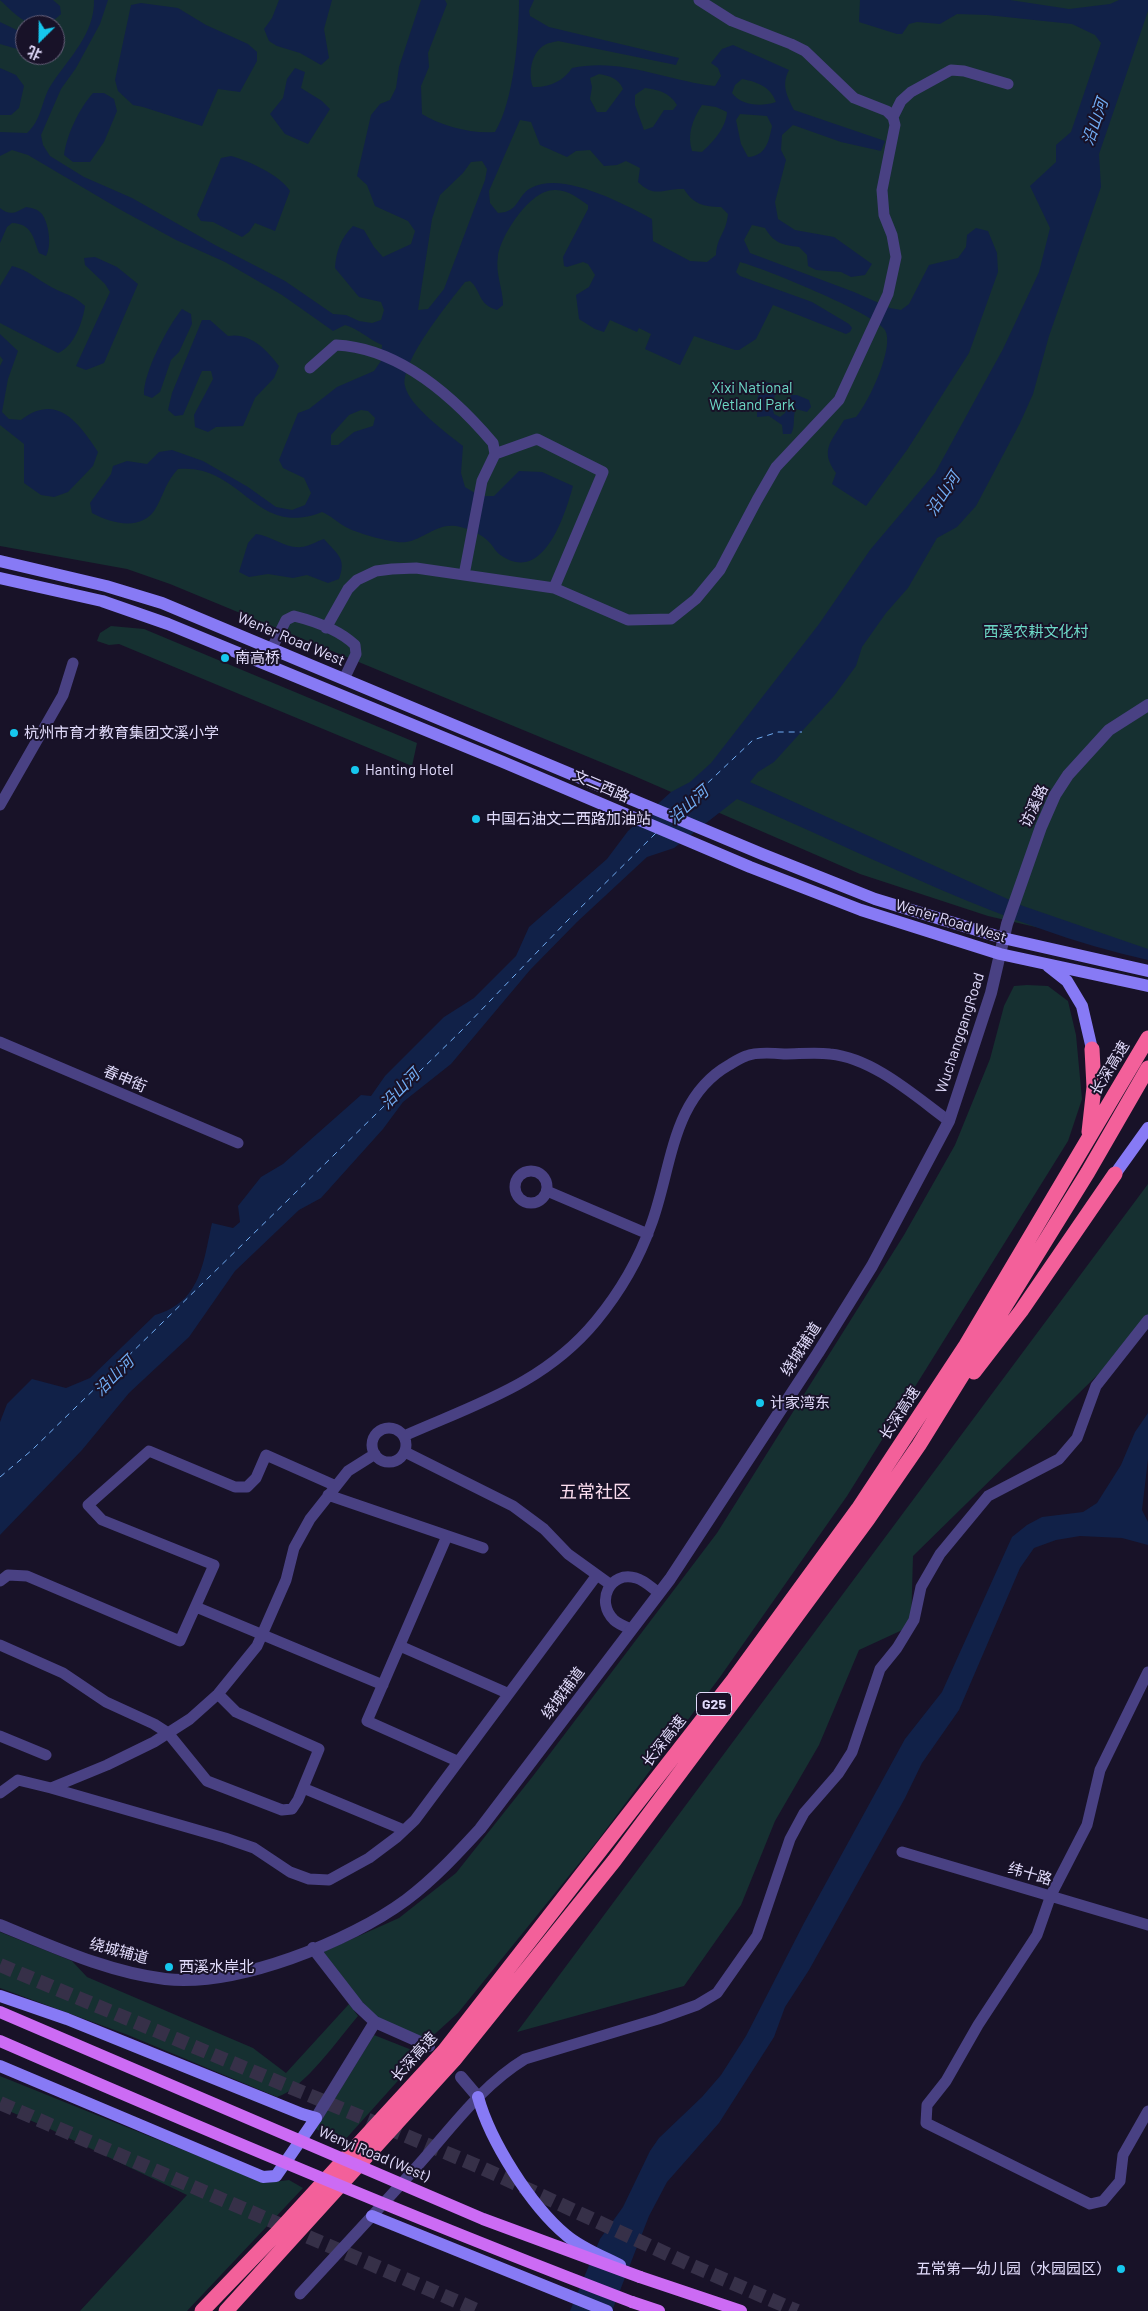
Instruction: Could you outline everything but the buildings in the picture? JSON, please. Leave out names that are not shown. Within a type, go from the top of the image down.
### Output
[{"type":"highway","name":"长深高速","points":[[202,2311],[275,2235],[444,2051],[734,1679],[869,1493],[966,1345],[1148,1038]]},
{"type":"highway","points":[[1088,1138],[1094,1087],[1092,1049]]},
{"type":"highway","name":"G25","points":[[226,2311],[454,2060],[638,1829],[857,1535],[919,1445],[1088,1172],[1148,1068]]},
{"type":"highway","points":[[919,1445],[1021,1311],[1115,1174]]},
{"type":"main road","name":"Wen'er Road West","points":[[0,560],[106,586],[162,603],[562,770]]},
{"type":"main road","name":"文二西路","points":[[0,578],[102,601],[168,624],[750,867]]},
{"type":"main road","name":"文二西路","points":[[562,770],[762,854]]},
{"type":"main road","name":"Wen'er Road West","points":[[762,854],[875,899],[1004,938],[1148,971]]},
{"type":"main road","name":"Wen'er Road West","points":[[750,867],[861,910],[1000,954],[1148,986]]},
{"type":"main road","points":[[1044,963],[1067,981],[1082,1006],[1092,1049]]},
{"type":"main road","points":[[1115,1174],[1148,1128]]},
{"type":"main road","points":[[0,1996],[67,2019],[316,2118],[276,2176],[263,2177],[0,2066]]},
{"type":"main road","name":"Wenyi Road (West)","points":[[0,2012],[483,2219],[640,2277],[741,2311]]},
{"type":"main road","points":[[0,2041],[358,2194],[494,2249],[659,2311]]},
{"type":"main road","points":[[478,2097],[483,2117],[534,2204],[567,2236],[640,2277]]},
{"type":"main road","points":[[372,2216],[607,2311]]},
{"type":"street","points":[[326,628],[348,589],[365,575],[376,571],[416,568],[554,588],[628,620],[670,619],[689,605],[710,584],[720,570],[756,500],[776,467],[839,400],[888,294],[896,258],[892,235],[884,215],[882,190],[895,125],[893,117],[887,111],[854,98],[805,51],[792,44],[732,21],[699,0]]},
{"type":"street","points":[[893,117],[901,101],[910,92],[951,70],[964,71],[1008,84]]},
{"type":"street","points":[[310,368],[336,345],[368,349],[436,385],[494,443],[496,454],[482,481],[464,574]]},
{"type":"street","points":[[496,454],[537,439],[603,472],[554,588]]},
{"type":"street","points":[[272,648],[286,620],[294,616],[326,628],[348,638],[356,644],[356,654],[344,679]]},
{"type":"street","points":[[0,805],[63,695],[73,663]]},
{"type":"street","name":"访溪路","points":[[1000,954],[1018,890],[1044,818],[1068,775],[1109,730],[1148,705]]},
{"type":"street","name":"WuchanggangRoad","points":[[949,1121],[991,993],[1000,954]]},
{"type":"street","name":"春申街","points":[[0,1042],[238,1143]]},
{"type":"street","points":[[404,1436],[511,1390],[534,1377],[576,1343],[596,1320],[632,1269],[648,1234],[681,1120],[694,1095],[715,1073],[746,1056],[831,1054],[869,1066],[903,1087],[949,1121]]},
{"type":"street","name":"绕城辅道","points":[[0,1925],[89,1962],[167,1979],[216,1977],[267,1966],[357,1930],[406,1900],[447,1866],[480,1828],[659,1594],[807,1370],[862,1282],[949,1121]]},
{"type":"street","points":[[547,1191],[648,1234]]},
{"type":"street","points":[[300,2294],[478,2097],[509,2069],[525,2059],[658,2019],[697,2005],[717,1993],[757,1936],[790,1838],[804,1813],[838,1774],[852,1752],[880,1669],[897,1648],[914,1620],[921,1587],[940,1554],[988,1496],[1059,1459],[1077,1438],[1096,1386],[1148,1320]]},
{"type":"street","points":[[396,1428],[404,1436],[407,1447],[406,1452],[394,1462],[383,1461],[375,1454],[373,1438],[380,1430],[396,1428]]},
{"type":"street","points":[[0,1580],[8,1575],[27,1576],[180,1641],[214,1565],[102,1520],[88,1505],[149,1451],[235,1487],[247,1487],[256,1478],[266,1455],[336,1486]]},
{"type":"street","points":[[406,1452],[513,1506],[544,1529],[568,1554],[611,1585]]},
{"type":"street","points":[[50,1788],[107,1765],[168,1733],[190,1719],[218,1694],[257,1646],[286,1580],[294,1548],[310,1519],[348,1471],[375,1454]]},
{"type":"street","points":[[328,1495],[483,1548]]},
{"type":"street","points":[[447,1536],[368,1721],[458,1761]]},
{"type":"street","points":[[0,1793],[18,1780],[50,1788],[254,1848],[290,1872],[309,1879],[329,1880],[369,1858],[414,1820],[597,1575]]},
{"type":"street","points":[[631,1629],[614,1620],[606,1608],[604,1596],[611,1585],[623,1576],[636,1578],[659,1594]]},
{"type":"street","points":[[196,1607],[383,1685]]},
{"type":"street","points":[[0,1644],[63,1673],[106,1702],[154,1724],[168,1733],[207,1781],[220,1788],[282,1810],[292,1809],[319,1749],[236,1712],[218,1694]]},
{"type":"street","points":[[400,1646],[507,1693]]},
{"type":"street","points":[[1148,1672],[1100,1770],[1087,1825],[1080,1843],[1051,1895],[1037,1935],[978,2025],[946,2081],[927,2105],[926,2124],[1090,2204],[1103,2201],[1120,2181],[1123,2155],[1148,2111]]},
{"type":"street","points":[[0,1736],[46,1755]]},
{"type":"street","points":[[303,1788],[404,1830]]},
{"type":"street","name":"纬十路","points":[[902,1852],[1148,1925]]},
{"type":"street","points":[[313,1948],[358,2006],[375,2022],[429,2046]]},
{"type":"street","points":[[316,2118],[375,2022]]},
{"type":"street","points":[[460,2077],[478,2097]]},
{"type":"green space","name":"Xixi National Wetland Park","points":[[0,0],[1148,0],[1148,953],[988,916],[860,874],[632,775],[170,584],[127,569],[0,546]]},
{"type":"green space","points":[[111,626],[144,629],[417,743],[412,766],[119,644],[109,645],[97,641],[100,633]]},
{"type":"green space","points":[[1014,986],[1048,986],[1068,1001],[1076,1035],[1082,1099],[1068,1141],[847,1496],[720,1677],[598,1840],[458,2013],[426,2042],[377,2018],[326,1962],[323,1952],[399,1918],[456,1873],[533,1776],[717,1533],[904,1235],[955,1145],[990,1059],[1004,1006]]},
{"type":"green space","points":[[1148,1184],[1148,1316],[1126,1347],[913,1556],[911,1626],[859,1650],[819,1745],[775,1821],[741,1905],[684,1986],[517,2032]]},
{"type":"green space","points":[[0,1932],[72,1961],[87,1977],[253,2048],[286,2073],[349,2004],[358,2016],[309,2074],[287,2092],[277,2097],[128,2035],[0,1988]]},
{"type":"green space","points":[[374,2035],[422,2054],[343,2142],[316,2129]]},
{"type":"green space","points":[[0,2076],[265,2183],[289,2180],[303,2188],[187,2311],[80,2311],[187,2195],[0,2107]]},
{"type":"water","points":[[0,0],[53,0],[60,6],[61,14],[16,15]]},
{"type":"water","points":[[94,0],[108,0],[100,24],[76,68],[61,89],[41,135],[43,145],[50,156],[84,177],[132,198],[215,245],[285,281],[333,314],[346,315],[359,321],[372,323],[381,320],[384,310],[381,302],[359,297],[335,268],[340,245],[345,235],[353,226],[364,230],[374,247],[383,257],[411,244],[415,231],[408,221],[375,206],[367,185],[357,176],[371,115],[380,104],[390,100],[396,88],[399,67],[421,0],[445,0],[447,4],[428,53],[429,67],[421,86],[422,114],[430,118],[476,132],[495,132],[507,103],[511,86],[518,31],[519,0],[534,0],[529,11],[530,16],[549,27],[679,58],[676,65],[558,41],[545,45],[533,59],[531,77],[533,87],[555,83],[565,77],[572,68],[590,65],[608,65],[644,71],[715,86],[721,76],[718,68],[711,63],[722,49],[733,45],[789,70],[785,86],[794,110],[885,141],[881,151],[841,142],[793,125],[782,135],[781,150],[786,160],[775,202],[778,219],[795,230],[834,237],[872,264],[865,275],[851,277],[841,272],[816,270],[808,266],[807,255],[799,247],[779,242],[765,228],[752,225],[744,240],[750,253],[854,292],[890,308],[901,310],[909,304],[929,265],[958,258],[966,247],[967,235],[976,228],[988,231],[997,253],[998,272],[969,353],[907,450],[866,506],[832,484],[836,473],[828,458],[828,452],[832,440],[844,420],[856,417],[861,410],[874,387],[884,361],[887,338],[885,330],[877,322],[793,282],[740,262],[736,272],[740,276],[812,302],[849,324],[852,328],[850,332],[846,334],[773,305],[756,339],[739,350],[694,336],[680,365],[645,349],[651,334],[639,328],[637,332],[610,320],[604,332],[579,319],[576,295],[589,287],[595,275],[588,264],[583,262],[567,267],[564,266],[563,257],[588,209],[588,205],[572,194],[563,191],[545,192],[536,197],[518,215],[500,247],[497,263],[503,305],[497,310],[486,304],[474,285],[470,281],[465,282],[438,317],[418,348],[410,362],[405,386],[408,394],[421,411],[463,446],[461,473],[465,487],[480,496],[494,496],[519,471],[542,472],[573,486],[558,529],[540,555],[528,561],[514,562],[499,554],[479,534],[456,526],[443,527],[419,538],[400,542],[384,540],[357,532],[322,512],[299,518],[280,516],[264,509],[218,477],[200,470],[178,469],[168,482],[157,506],[144,520],[136,523],[127,523],[109,520],[92,513],[90,503],[111,474],[113,466],[127,461],[147,464],[159,452],[172,450],[203,461],[248,487],[276,507],[292,510],[305,505],[311,493],[304,478],[283,468],[279,460],[298,413],[309,409],[337,387],[374,371],[381,361],[382,345],[345,325],[333,331],[282,295],[225,262],[176,240],[28,155],[12,150],[0,156],[0,132],[27,133],[32,128],[39,116],[51,85],[85,35],[93,12]],"holes":[[[599,74],[613,78],[619,82],[623,89],[606,112],[597,112],[590,99],[592,87],[590,78]],[[742,79],[767,88],[776,102],[764,105],[746,103],[732,93],[735,85]],[[645,88],[663,92],[671,97],[677,105],[673,110],[664,110],[653,127],[644,130],[635,105],[635,95]],[[702,105],[716,107],[727,112],[722,129],[702,152],[692,151],[690,133]],[[740,114],[767,116],[772,126],[768,142],[763,151],[748,157],[741,144],[736,120]],[[520,120],[531,122],[540,145],[567,157],[576,151],[590,150],[604,166],[617,165],[626,161],[640,168],[638,182],[644,187],[660,192],[684,189],[691,198],[700,204],[721,207],[728,214],[716,255],[707,262],[690,261],[653,241],[652,219],[610,198],[577,187],[546,183],[533,187],[524,194],[511,210],[505,212],[498,213],[490,203],[489,191]],[[482,161],[487,169],[485,180],[444,289],[428,309],[418,310],[432,219],[440,195],[463,173],[471,162]],[[361,410],[368,411],[375,418],[373,426],[354,432],[338,445],[331,445],[331,435],[349,415]]]},
{"type":"water","points":[[279,0],[332,0],[324,29],[329,58],[321,65],[300,53],[277,46],[269,41],[264,29],[272,18]]},
{"type":"water","name":"沿山河","points":[[860,0],[1010,0],[1069,9],[1110,4],[1119,0],[1148,0],[1148,11],[1099,154],[1101,187],[1049,336],[1033,394],[1020,423],[976,506],[957,527],[937,538],[908,588],[886,613],[862,647],[856,666],[834,696],[774,762],[758,772],[750,782],[1023,906],[1148,949],[1148,960],[1095,946],[990,910],[737,799],[674,848],[647,857],[577,922],[530,970],[451,1064],[403,1102],[383,1129],[321,1198],[299,1210],[235,1271],[189,1337],[129,1393],[82,1450],[0,1535],[0,1422],[7,1404],[32,1379],[66,1388],[90,1378],[155,1315],[170,1309],[182,1301],[191,1291],[202,1266],[212,1223],[233,1228],[240,1222],[238,1206],[261,1177],[283,1164],[361,1095],[371,1096],[385,1076],[444,1017],[474,998],[516,956],[529,927],[607,859],[628,831],[671,792],[690,782],[711,763],[819,624],[870,550],[935,473],[1003,349],[1039,272],[1050,228],[1030,186],[1056,162],[1056,145],[1071,132],[1101,43],[1095,35],[1072,24],[987,15],[957,14],[940,24],[917,22],[909,24],[902,34],[897,34],[859,22]]},
{"type":"water","points":[[141,3],[178,8],[206,25],[248,44],[257,52],[257,61],[240,92],[218,89],[202,126],[133,105],[118,91],[115,80],[131,5]]},
{"type":"water","points":[[0,22],[15,29],[15,48],[0,44]]},
{"type":"water","points":[[0,68],[16,75],[24,86],[19,108],[11,115],[0,115]]},
{"type":"water","points":[[295,68],[305,72],[301,88],[322,101],[330,109],[308,144],[285,134],[270,114],[283,98],[287,79]]},
{"type":"water","points":[[93,93],[104,93],[114,99],[117,111],[104,142],[90,162],[73,162],[64,155],[68,139],[78,114]]},
{"type":"water","points":[[231,156],[272,174],[290,191],[275,231],[255,223],[249,232],[242,237],[213,222],[201,221],[197,215],[221,158]]},
{"type":"water","points":[[26,207],[34,209],[44,217],[48,228],[49,240],[46,256],[39,253],[31,232],[19,224],[12,223],[7,227],[0,243],[0,208],[13,213]]},
{"type":"water","points":[[95,257],[117,267],[138,284],[104,363],[86,370],[76,366],[110,292],[105,284],[85,265],[84,258]]},
{"type":"water","points":[[12,266],[24,270],[51,287],[75,298],[85,306],[77,333],[64,350],[58,353],[0,323],[0,286]]},
{"type":"water","points":[[182,309],[191,314],[192,324],[179,352],[171,360],[160,392],[152,398],[144,395],[148,375],[157,350]]},
{"type":"water","points":[[202,320],[210,320],[228,336],[236,335],[251,340],[263,348],[279,366],[274,378],[255,398],[243,426],[216,427],[208,432],[195,427],[194,415],[213,379],[211,371],[202,371],[183,415],[175,416],[168,410],[172,393]]},
{"type":"water","points":[[0,334],[18,351],[8,379],[2,412],[9,419],[21,420],[34,412],[46,409],[56,410],[75,422],[98,452],[93,466],[68,492],[54,497],[41,495],[24,483],[24,444],[0,425],[0,366],[3,360],[0,356]]},
{"type":"water","points":[[764,382],[772,383],[777,388],[772,405],[774,414],[780,417],[785,413],[791,395],[797,395],[809,400],[811,407],[807,412],[796,409],[791,434],[783,434],[782,425],[769,416],[757,417],[757,399]]},
{"type":"water","points":[[256,534],[296,547],[304,547],[324,539],[337,553],[341,561],[342,566],[339,579],[328,583],[307,575],[293,578],[268,574],[249,577],[239,572],[248,543]]},
{"type":"water","points":[[1148,1413],[1148,1459],[1142,1510],[1148,1522],[1148,1545],[1122,1538],[1080,1536],[1056,1540],[1034,1548],[1020,1568],[959,1710],[922,1763],[905,1798],[809,1970],[785,2007],[774,2037],[719,2123],[667,2182],[649,2216],[612,2311],[570,2311],[600,2239],[623,2207],[650,2151],[659,2138],[702,2097],[721,2075],[746,2036],[804,1923],[905,1739],[942,1692],[1012,1537],[1027,1525],[1042,1517],[1083,1512],[1097,1503],[1121,1465],[1135,1432]]},
{"type":"ferry route","points":[[676,813],[753,740],[778,732],[802,732]]},
{"type":"ferry route","points":[[0,1477],[32,1450],[463,1029],[567,921],[656,833]]},
{"type":"tunnel","points":[[0,1965],[480,2167],[693,2266],[797,2311]]},
{"type":"tunnel","points":[[0,2103],[479,2311]]},
{"type":"place","name":"南高桥","points":[[225,658]]},
{"type":"place","name":"杭州市育才教育集团文溪小学","points":[[14,733]]},
{"type":"place","name":"Hanting Hotel","points":[[355,770]]},
{"type":"place","name":"中国石油文二西路加油站","points":[[476,819]]},
{"type":"place","name":"计家湾东","points":[[760,1403]]},
{"type":"place","name":"西溪水岸北","points":[[169,1967]]},
{"type":"place","name":"五常第一幼儿园（水园园区）","points":[[1121,2269]]},
{"type":"district","name":"五常社区","points":[[595,1492]]},
{"type":"park label","name":"西溪农耕文化村","points":[[1036,632]]}]
